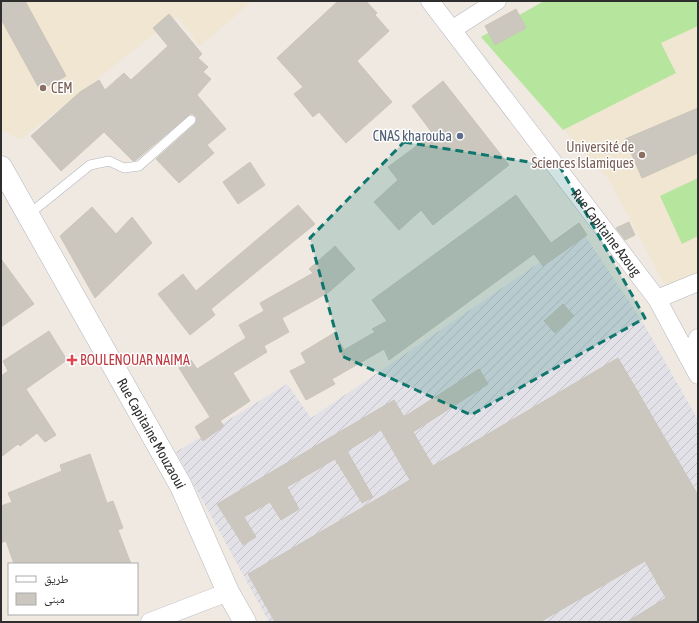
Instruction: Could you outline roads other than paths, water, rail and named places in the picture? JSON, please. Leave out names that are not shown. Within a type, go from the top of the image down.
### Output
[{"type":"main road","name":"Rue Capitaine Mouzaoui","points":[[1,167],[181,486],[228,592],[245,622]]},
{"type":"street","name":"Rue Capitaine Azoug","points":[[430,1],[453,29],[658,299],[698,375]]},
{"type":"street","points":[[453,29],[497,1]]},
{"type":"street","points":[[658,299],[698,282]]},
{"type":"street","points":[[689,358],[698,338]]},
{"type":"street","points":[[150,622],[228,592]]},
{"type":"lane","points":[[28,215],[90,165],[109,161],[124,168],[139,166],[191,120]]},
{"type":"place","name":"CEM","points":[[43,88]]},
{"type":"place","name":"CNAS kharouba","points":[[460,136]]},
{"type":"place","name":"Université de Sciences Islamiques","points":[[642,155]]},
{"type":"place","name":"BOULENOUAR NAIMA","points":[[72,360]]}]
